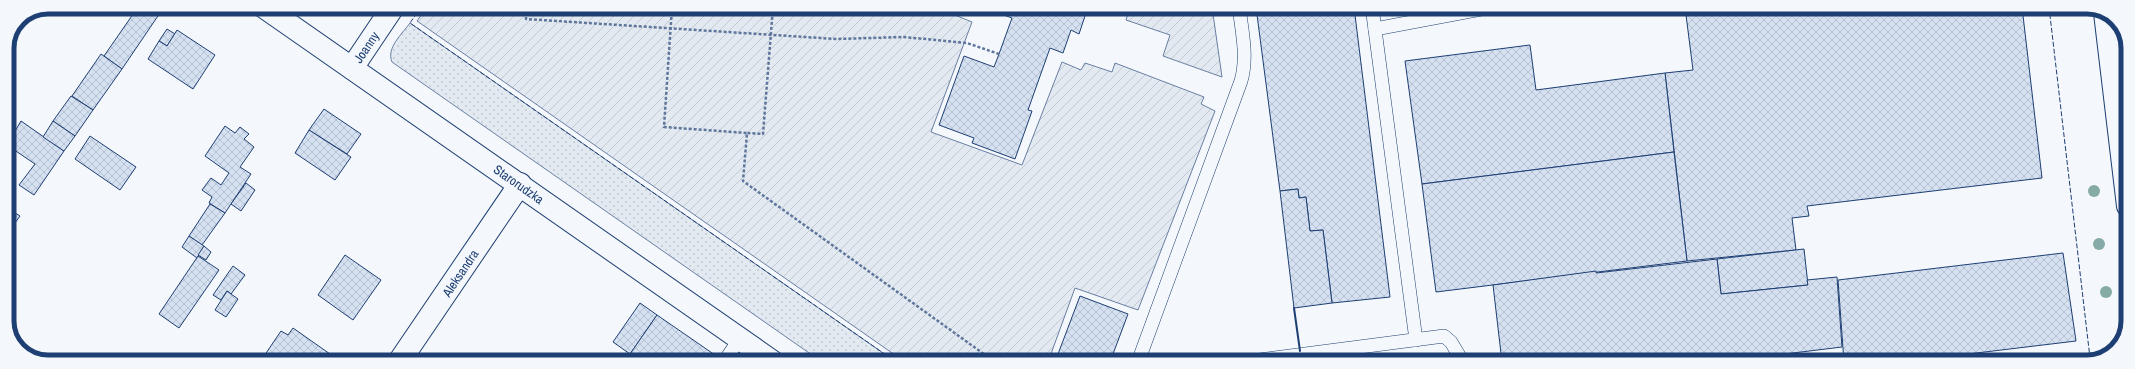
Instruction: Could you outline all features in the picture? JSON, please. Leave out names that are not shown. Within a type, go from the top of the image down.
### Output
[{"type":"street","name":"Starorudzka","points":[[274,14],[763,355]]},
{"type":"street","name":"Joanny","points":[[352,68],[388,14]]},
{"type":"street","points":[[2106,20],[2121,148]]},
{"type":"street","name":"Aleksandra","points":[[405,355],[520,184]]},
{"type":"lane","points":[[1141,355],[1245,68],[1240,14]]},
{"type":"lane","points":[[1373,14],[1416,340]]},
{"type":"lane","points":[[1375,29],[1455,14]]},
{"type":"lane","points":[[1299,355],[1444,336],[1451,342],[1459,355]]},
{"type":"lane","points":[[729,355],[740,338]]},
{"type":"path","points":[[526,14],[526,18],[836,39],[904,37],[967,43],[999,54]]},
{"type":"path","points":[[672,14],[664,127],[763,134],[772,14]]},
{"type":"path","points":[[747,133],[743,181],[985,355]]},
{"type":"shaded area","points":[[422,14],[952,14],[972,22],[931,132],[1022,165],[1062,62],[1081,70],[1085,63],[1112,72],[1115,63],[1204,97],[1201,104],[1215,111],[1138,310],[1075,288],[1051,355],[895,355],[417,21]]},
{"type":"shaded area","points":[[1128,14],[1213,14],[1222,77],[1163,56],[1170,35],[1126,20]]},
{"type":"shaded area","points":[[410,23],[886,355],[812,355],[392,62],[391,52],[399,36]]},
{"type":"building","points":[[133,14],[159,14],[122,69],[104,56]]},
{"type":"building","points":[[1001,14],[1086,14],[1079,34],[1071,30],[1063,53],[1050,48],[1028,110],[1032,111],[1015,159],[972,143],[974,138],[939,125],[964,56],[994,67],[1012,18]]},
{"type":"building","points":[[1257,14],[1355,14],[1390,297],[1332,303],[1323,230],[1310,231],[1306,197],[1299,198],[1298,189],[1280,191]]},
{"type":"building","points":[[1686,14],[2023,14],[2042,178],[1807,206],[1809,216],[1792,218],[1796,250],[1687,261],[1665,73],[1693,70]]},
{"type":"building","points":[[167,29],[175,34],[167,46],[159,41]]},
{"type":"building","points":[[177,30],[215,55],[193,89],[148,59],[159,41],[167,46]]},
{"type":"building","points":[[1530,45],[1536,90],[1665,73],[1674,152],[1422,184],[1405,61]]},
{"type":"building","points":[[101,54],[122,69],[93,110],[72,96]]},
{"type":"building","points":[[71,96],[93,110],[75,136],[53,121]]},
{"type":"building","points":[[324,109],[361,134],[347,154],[309,130]]},
{"type":"building","points":[[21,121],[64,151],[34,195],[19,185],[35,164],[14,150],[14,133]]},
{"type":"building","points":[[53,121],[75,136],[64,151],[43,137]]},
{"type":"building","points":[[225,126],[235,133],[240,127],[249,134],[244,139],[254,147],[240,167],[251,174],[225,213],[209,203],[212,197],[202,190],[211,178],[221,185],[229,173],[205,156]]},
{"type":"building","points":[[309,130],[351,157],[335,180],[295,153]]},
{"type":"building","points":[[90,136],[136,167],[120,190],[75,159]]},
{"type":"building","points":[[1674,152],[1687,261],[1436,292],[1422,184]]},
{"type":"building","points":[[246,183],[255,190],[241,211],[231,204]]},
{"type":"building","points":[[1298,189],[1299,198],[1306,197],[1310,231],[1323,230],[1332,303],[1294,308],[1280,191]]},
{"type":"building","points":[[210,204],[225,213],[202,245],[189,236]]},
{"type":"building","points":[[14,212],[20,216],[14,224]]},
{"type":"building","points":[[189,236],[204,246],[197,258],[182,247]]},
{"type":"building","points":[[204,246],[211,252],[206,260],[198,255]]},
{"type":"building","points":[[1804,249],[1808,285],[1721,294],[1717,259]]},
{"type":"building","points":[[2063,253],[2076,341],[1960,355],[1843,355],[1838,280]]},
{"type":"building","points":[[345,255],[381,280],[353,320],[318,295]]},
{"type":"building","points":[[198,256],[219,270],[179,328],[159,314]]},
{"type":"building","points":[[1717,259],[1721,294],[1808,285],[1807,280],[1837,277],[1842,347],[1777,355],[1501,355],[1493,285],[1596,271],[1596,273]]},
{"type":"building","points":[[233,266],[245,275],[231,294],[227,291],[221,300],[213,295]]},
{"type":"building","points":[[227,291],[238,299],[226,317],[215,310]]},
{"type":"building","points":[[1080,296],[1128,314],[1113,355],[1058,355]]},
{"type":"building","points":[[640,303],[657,315],[630,354],[613,342]]},
{"type":"building","points":[[657,315],[715,355],[631,355],[630,354]]},
{"type":"building","points":[[293,328],[330,354],[265,355],[281,331],[288,335]]},
{"type":"fence","points":[[416,14],[410,23],[886,355]]},
{"type":"fence","points":[[2050,14],[2090,355]]},
{"type":"wall","points":[[1294,308],[1300,351]]}]
